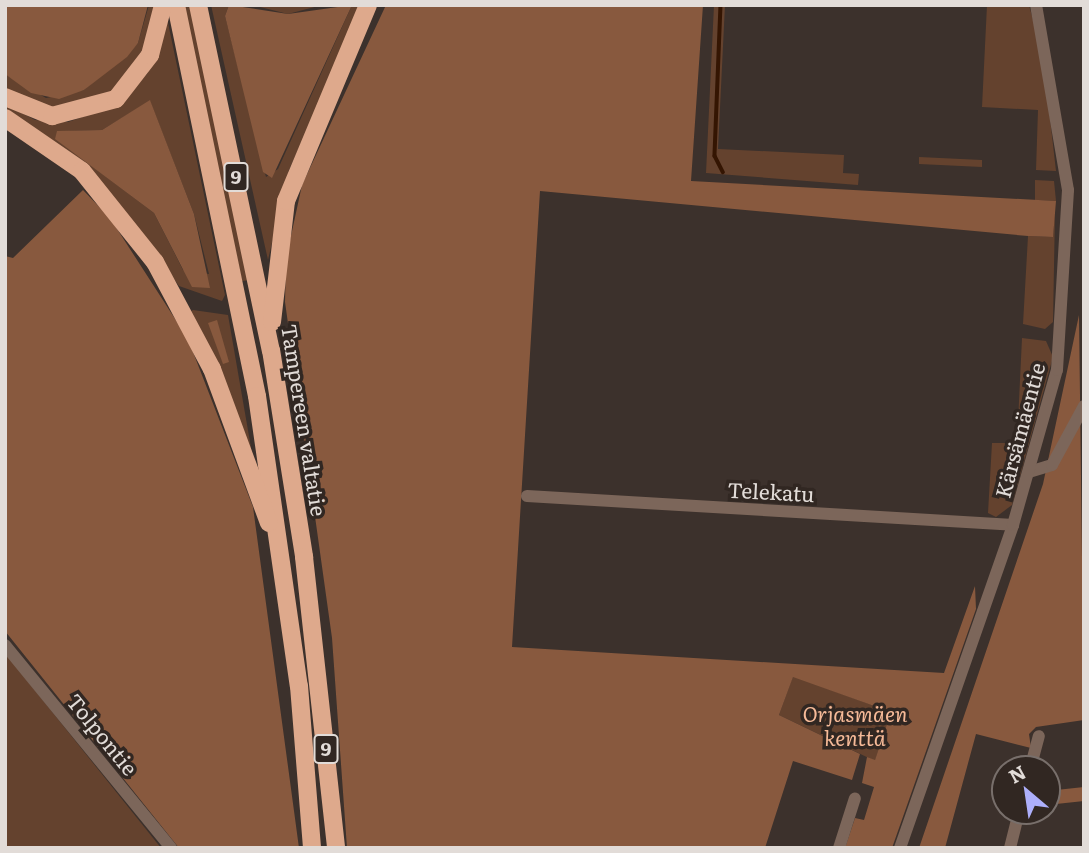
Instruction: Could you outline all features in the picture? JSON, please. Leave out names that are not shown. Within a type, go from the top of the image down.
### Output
[{"type":"highway","points":[[5,97],[52,116],[116,99],[150,55],[163,5]]},
{"type":"highway","name":"Tampereen valtatie","points":[[176,5],[248,343],[283,563],[312,848]]},
{"type":"highway","name":"Tampereen valtatie","points":[[198,5],[271,350],[306,570],[335,848]]},
{"type":"highway","points":[[271,350],[286,201],[368,5]]},
{"type":"highway","points":[[5,118],[82,171],[155,262],[212,369],[283,563]]},
{"type":"street","name":"Kärsämäentie","points":[[900,848],[1013,525],[1057,370],[1068,230],[1064,148],[1036,5]]},
{"type":"street","points":[[1029,472],[1052,465],[1084,406]]},
{"type":"street","name":"Telekatu","points":[[527,496],[1013,525]]},
{"type":"street","name":"Tolpontie","points":[[5,645],[171,848]]},
{"type":"street","points":[[1034,755],[1039,736]]},
{"type":"street","points":[[839,848],[855,798]]},
{"type":"street","points":[[1010,848],[1016,825]]},
{"type":"green space","points":[[149,5],[157,5],[156,16],[137,68],[107,95],[55,111],[5,89],[5,74],[46,98],[84,90],[138,43]]},
{"type":"green space","points":[[183,5],[191,5],[250,280],[242,281]]},
{"type":"green space","points":[[211,5],[229,5],[225,16],[266,177],[278,169],[352,5],[362,5],[289,170],[268,260]]},
{"type":"green space","points":[[252,5],[322,5],[288,14]]},
{"type":"green space","points":[[714,5],[725,5],[718,149],[844,155],[843,173],[859,174],[858,185],[706,173]]},
{"type":"green space","points":[[987,5],[1029,5],[1043,57],[1056,171],[1036,170],[1038,110],[982,107]]},
{"type":"green space","points":[[167,18],[225,295],[222,301],[179,286],[132,220],[5,113],[5,104],[35,120],[68,122],[111,107],[147,74]],"holes":[[[150,101],[194,214],[209,274],[183,270],[154,213],[56,139],[68,131],[102,130]]]},
{"type":"green space","points":[[919,157],[982,160],[982,167],[919,164]]},
{"type":"green space","points":[[1035,180],[1054,181],[1056,201],[1035,200]]},
{"type":"green space","points":[[1055,211],[1053,322],[1045,329],[1023,324],[1028,236],[1053,237]]},
{"type":"green space","points":[[191,311],[228,315],[254,465]]},
{"type":"green space","points":[[1022,338],[1046,341],[1053,357],[1012,505],[996,517],[988,513],[992,443],[1017,443]]},
{"type":"green space","points":[[5,653],[161,848],[5,848]]},
{"type":"green space","name":"Orjasmäen kenttä","points":[[793,676],[891,712],[875,761],[779,715]]},
{"type":"shaded area","points":[[5,5],[148,5],[138,43],[127,57],[84,90],[59,99],[31,93],[5,74]]},
{"type":"shaded area","points":[[229,5],[288,14],[352,5],[272,178],[263,172],[225,16]]},
{"type":"shaded area","points":[[386,5],[703,5],[691,181],[1056,201],[1053,237],[540,191],[512,647],[944,673],[975,586],[976,609],[892,848],[845,848],[855,818],[864,820],[874,787],[862,783],[867,757],[875,760],[891,712],[793,677],[779,715],[860,754],[852,780],[793,761],[765,848],[347,848],[332,638],[285,302],[286,259],[302,185]]},
{"type":"shaded area","points":[[150,100],[194,214],[210,288],[192,287],[154,213],[55,139],[57,131],[102,130]]},
{"type":"shaded area","points":[[83,190],[110,218],[188,339],[253,507],[299,848],[179,848],[5,631],[5,256],[13,258]]},
{"type":"shaded area","points":[[1079,315],[1084,720],[1036,727],[1029,734],[1031,748],[976,734],[945,848],[919,848],[1043,484]]},
{"type":"shaded area","points":[[217,320],[229,362],[223,364],[208,323]]},
{"type":"shaded area","points":[[1084,787],[1084,801],[1061,803],[1061,789]]},
{"type":"waterway","points":[[721,5],[715,156],[723,172]]}]
